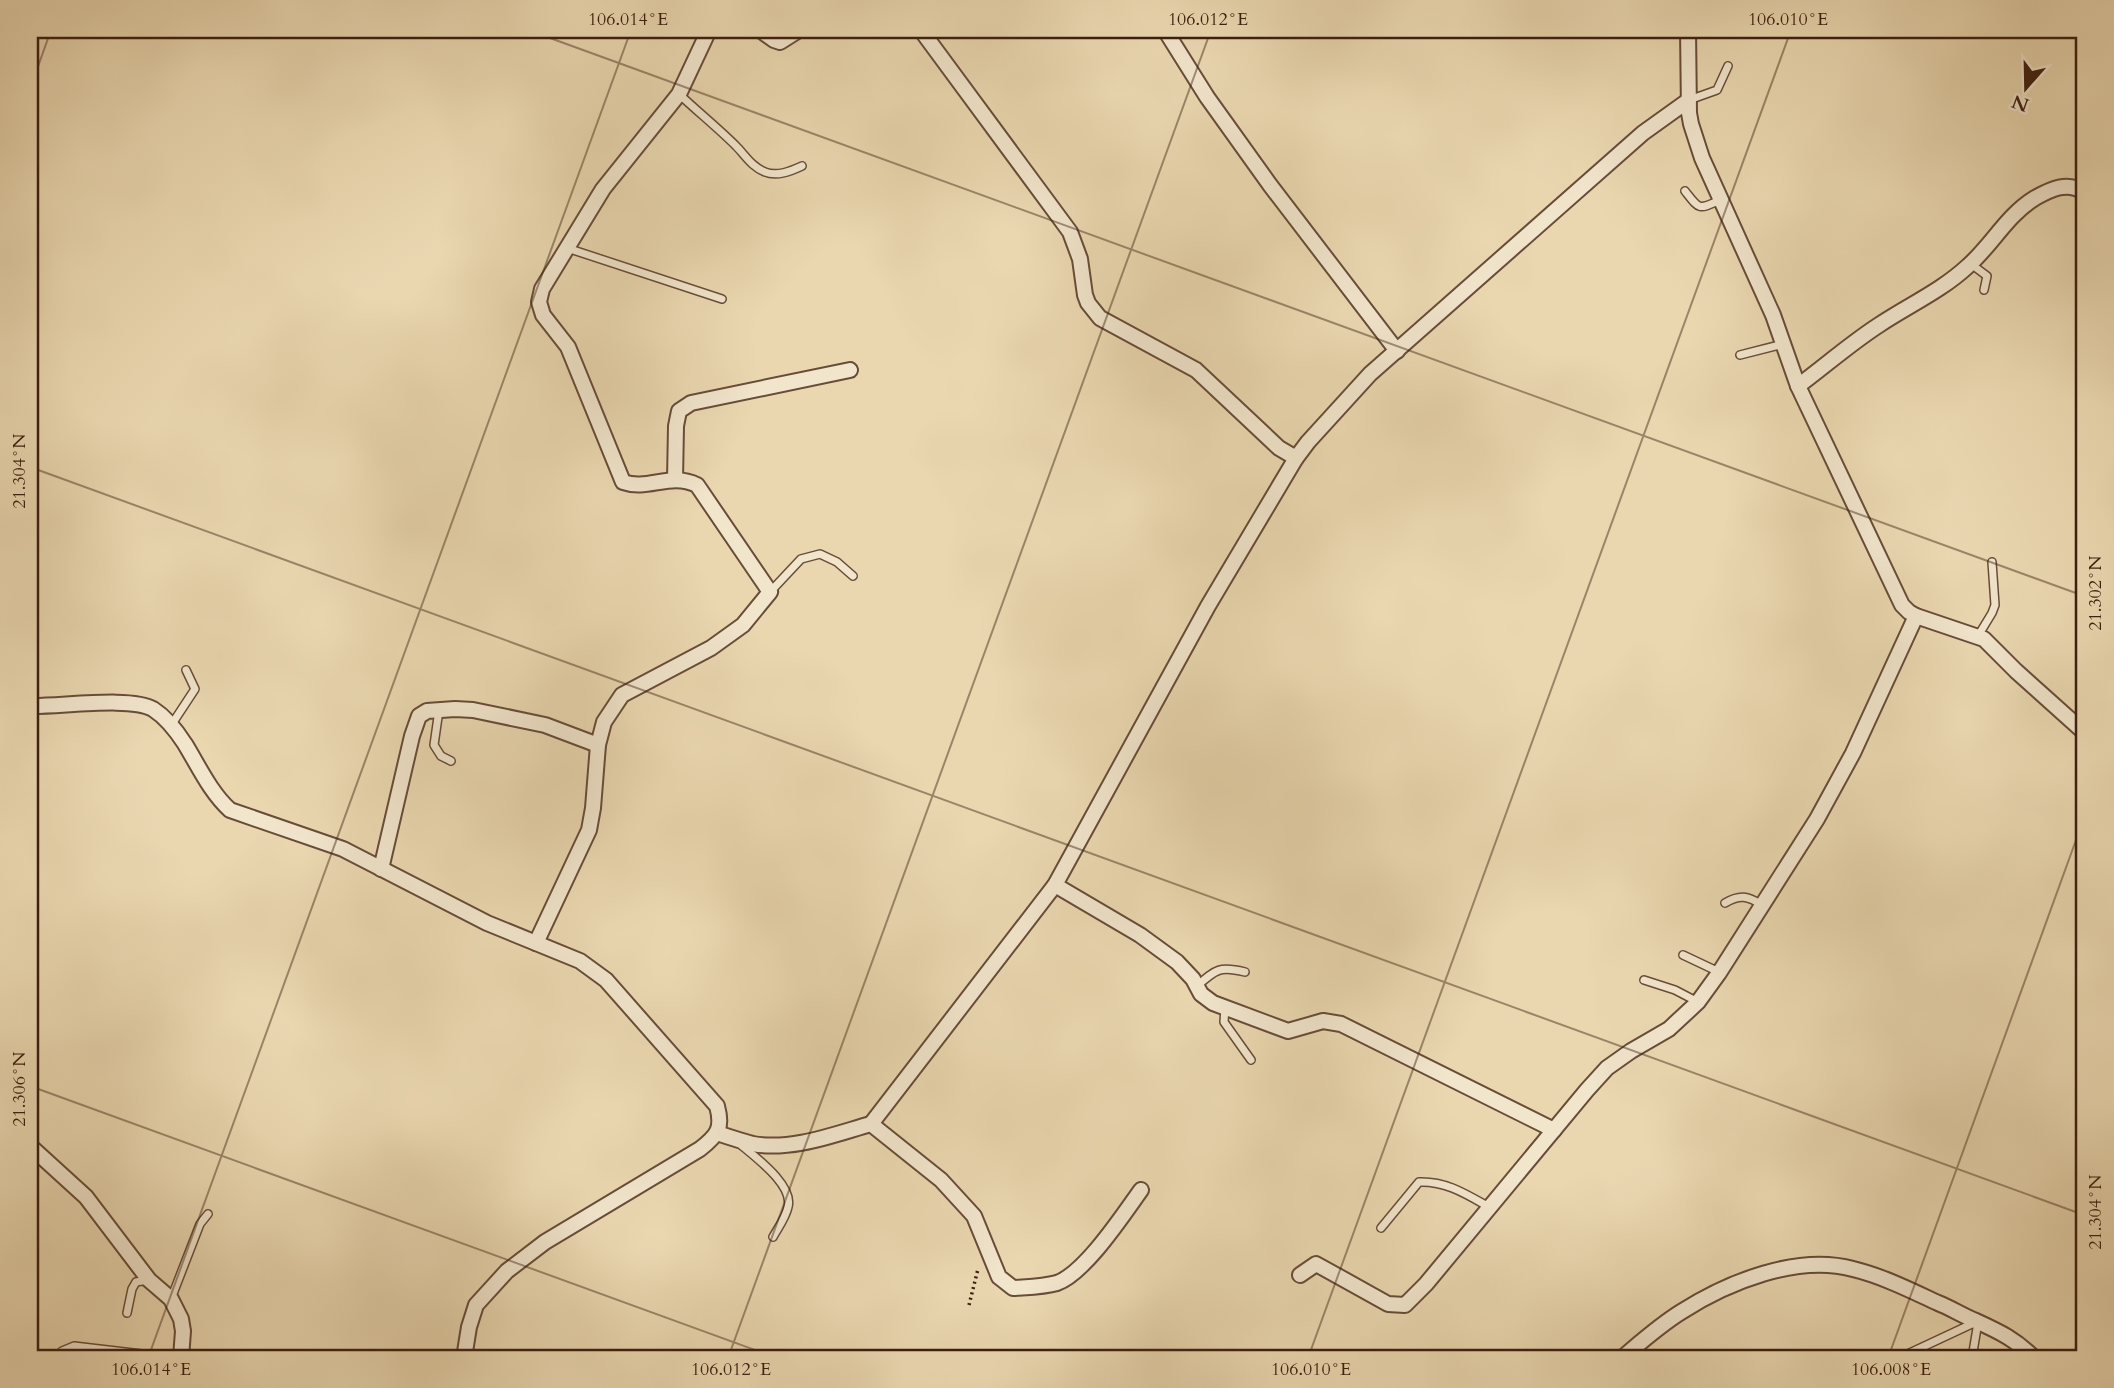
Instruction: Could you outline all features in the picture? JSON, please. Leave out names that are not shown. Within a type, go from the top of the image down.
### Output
[{"type":"street","points":[[536,943],[589,830],[598,745],[604,722],[622,695],[711,648],[743,625],[770,592],[697,485],[686,480],[632,485],[623,482],[568,347],[543,314],[539,302],[542,289],[603,189],[678,94],[709,30]]},
{"type":"street","points":[[760,30],[780,42],[799,30]]},
{"type":"street","points":[[920,30],[1070,232],[1080,259],[1085,295],[1100,318],[1196,370],[1279,448],[1296,458]]},
{"type":"street","points":[[1165,30],[1238,141],[1397,351]]},
{"type":"street","points":[[1688,30],[1691,124],[1702,158],[1773,315],[1798,386],[1902,605],[1916,616],[1984,639],[2084,732]]},
{"type":"street","points":[[717,1133],[756,1144],[784,1145],[871,1124],[1055,885],[1208,606],[1308,442],[1370,374],[1643,133],[1689,100]]},
{"type":"street","points":[[1798,386],[1880,324],[1937,290],[1971,264],[2001,227],[2033,199],[2059,186],[2079,188],[2084,192]]},
{"type":"street","points":[[675,480],[679,411],[691,403],[850,370]]},
{"type":"street","points":[[1300,1275],[1316,1264],[1388,1304],[1405,1305],[1426,1284],[1607,1068],[1670,1029],[1698,1002],[1720,973],[1817,819],[1853,752],[1916,616]]},
{"type":"street","points":[[30,706],[128,702],[150,707],[172,724],[217,799],[230,810],[343,849],[487,923],[580,961],[606,980],[717,1106],[721,1120],[717,1133],[700,1149],[545,1242],[507,1271],[476,1305],[464,1358]]},
{"type":"street","points":[[382,869],[412,736],[419,716],[427,711],[473,710],[545,725],[598,745]]},
{"type":"street","points":[[1055,885],[1140,935],[1177,962],[1193,979],[1201,994],[1213,1003],[1288,1031],[1322,1021],[1341,1024],[1554,1130]]},
{"type":"street","points":[[871,1124],[941,1180],[975,1216],[999,1277],[1013,1288],[1059,1282],[1076,1269],[1112,1231],[1141,1190]]},
{"type":"street","points":[[30,1146],[86,1197],[149,1280],[170,1299],[181,1319],[183,1331],[178,1358]]},
{"type":"street","points":[[1622,1358],[1680,1312],[1718,1291],[1770,1272],[1799,1265],[1821,1264],[1852,1268],[1892,1283],[2009,1336],[2034,1358]]},
{"type":"lane","points":[[1689,100],[1717,90],[1728,65]]},
{"type":"lane","points":[[678,94],[755,166],[767,173],[790,172],[802,166]]},
{"type":"lane","points":[[1685,191],[1697,207],[1703,208],[1720,200]]},
{"type":"lane","points":[[566,248],[722,299]]},
{"type":"lane","points":[[1971,264],[1987,275],[1984,290]]},
{"type":"lane","points":[[1740,355],[1783,344]]},
{"type":"lane","points":[[770,592],[802,559],[820,554],[837,562],[853,576]]},
{"type":"lane","points":[[1978,636],[1995,604],[1992,562]]},
{"type":"lane","points":[[172,724],[195,688],[186,670]]},
{"type":"lane","points":[[439,709],[434,745],[441,756],[451,761]]},
{"type":"lane","points":[[1725,903],[1740,896],[1749,897],[1763,905]]},
{"type":"lane","points":[[1683,955],[1720,973]]},
{"type":"lane","points":[[1197,986],[1212,972],[1220,969],[1245,972]]},
{"type":"lane","points":[[1644,980],[1675,990],[1698,1002]]},
{"type":"lane","points":[[1226,1008],[1224,1022],[1251,1060]]},
{"type":"lane","points":[[734,1139],[775,1175],[789,1195],[789,1207],[773,1237]]},
{"type":"lane","points":[[1381,1228],[1419,1182],[1434,1182],[1455,1188],[1490,1207]]},
{"type":"lane","points":[[170,1299],[200,1224],[208,1214]]},
{"type":"lane","points":[[127,1313],[136,1282],[149,1280]]},
{"type":"lane","points":[[1899,1358],[1978,1322]]},
{"type":"lane","points":[[1972,1358],[1978,1322]]},
{"type":"lane","points":[[62,1352],[74,1346],[178,1358]]},
{"type":"path","points":[[969,1305],[978,1265]]}]
